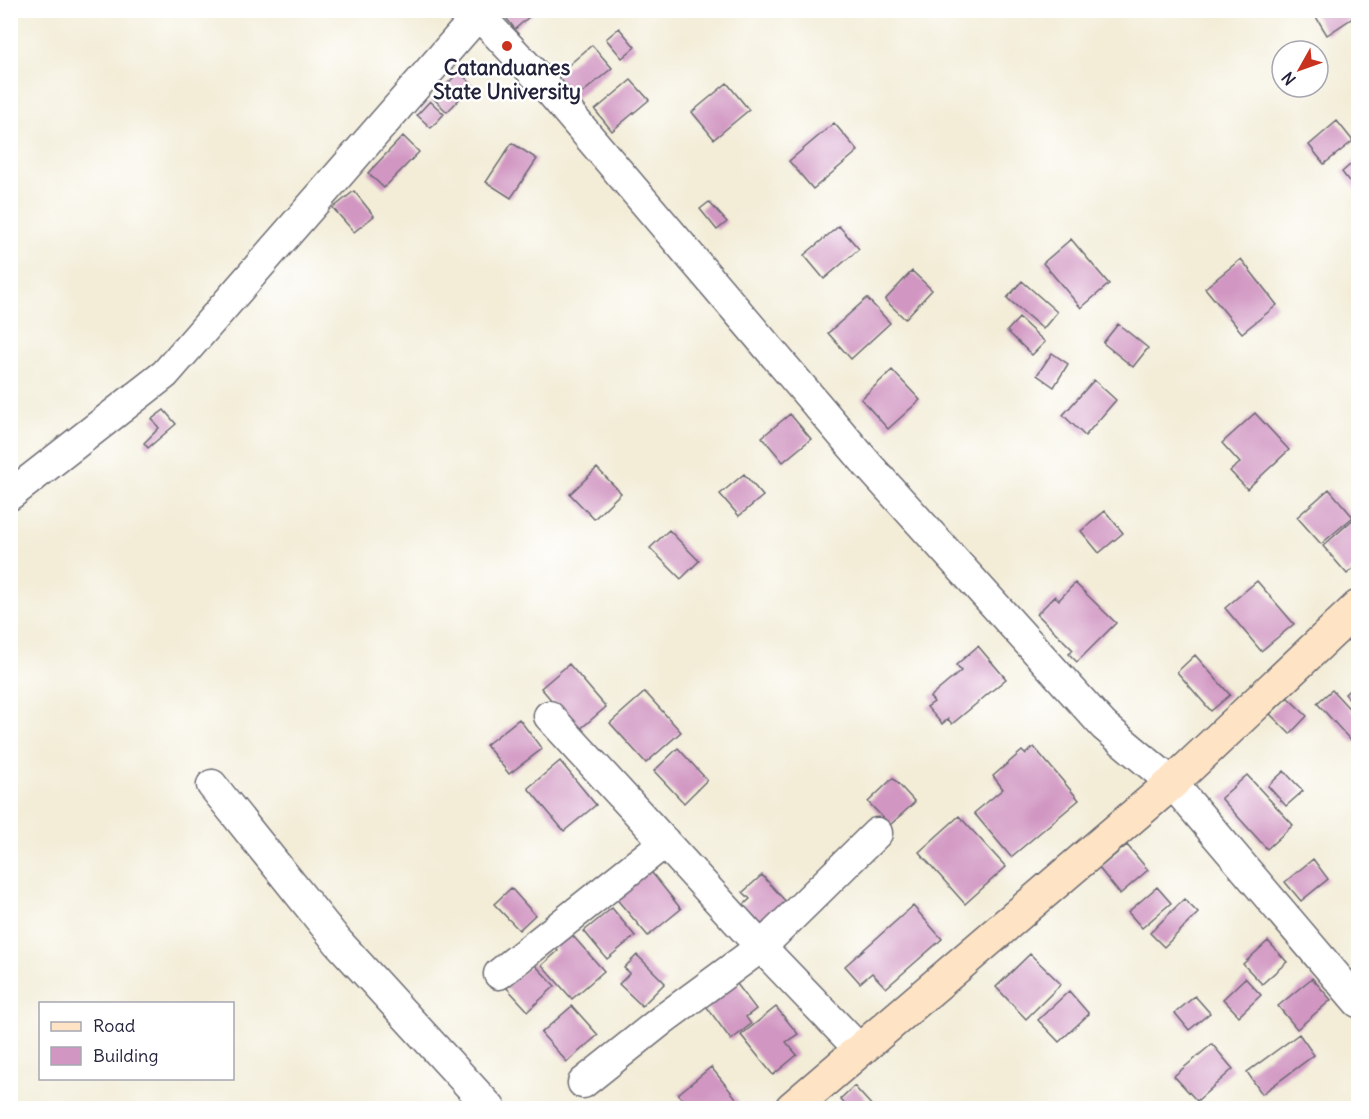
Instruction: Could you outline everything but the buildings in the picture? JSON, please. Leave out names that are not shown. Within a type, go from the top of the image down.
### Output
[{"type":"street","points":[[10,495],[165,374],[476,13],[544,84],[876,474],[1104,726],[1172,783],[1359,1002]]},
{"type":"street","points":[[792,1108],[1172,783],[1359,607]]},
{"type":"street","points":[[549,716],[761,947],[860,1050]]},
{"type":"street","points":[[212,784],[338,942],[490,1108]]},
{"type":"street","points":[[583,1083],[662,1020],[761,947],[877,833]]},
{"type":"street","points":[[499,974],[665,842]]},
{"type":"place","name":"Catanduanes State University","points":[[507,46]]}]
